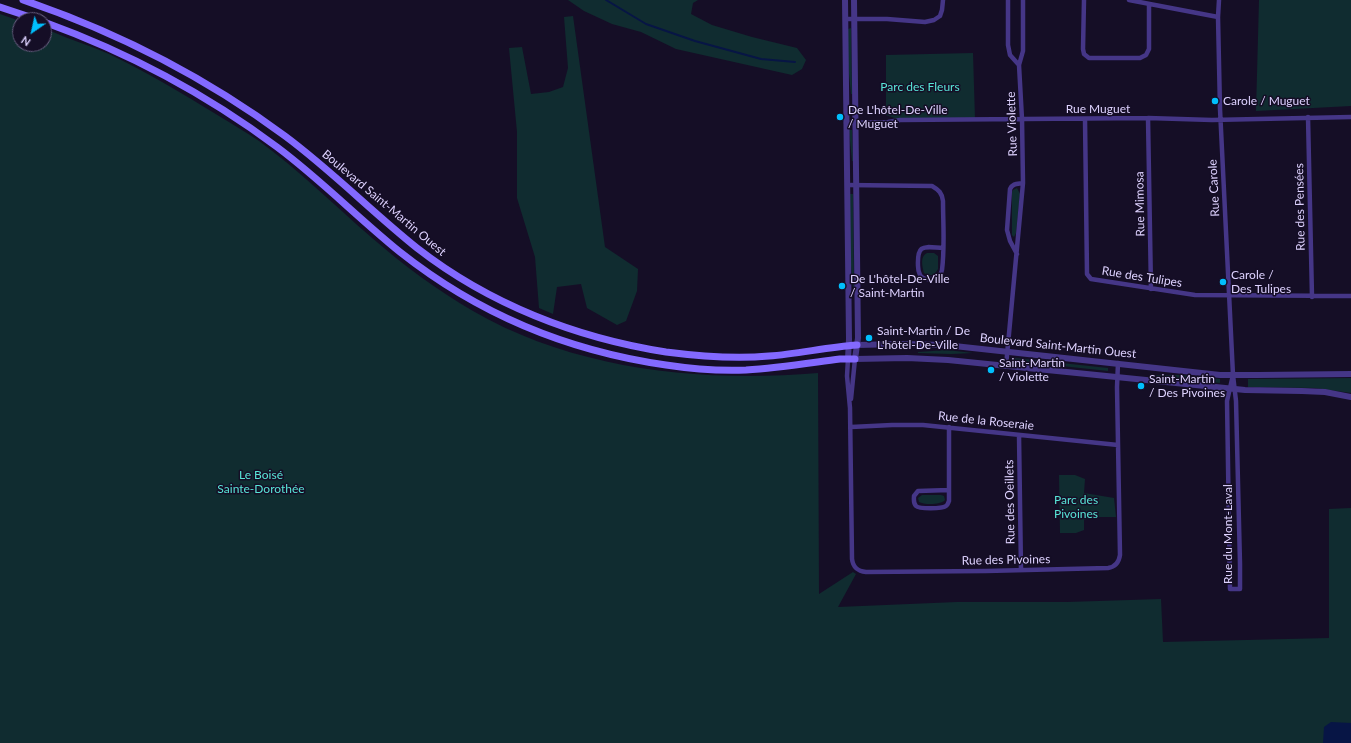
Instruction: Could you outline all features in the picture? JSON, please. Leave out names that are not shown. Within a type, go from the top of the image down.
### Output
[{"type":"main road","name":"Boulevard Saint-Martin Ouest","points":[[23,0],[72,18],[126,41],[165,60],[210,86],[297,145],[342,182],[393,228],[431,258],[478,288],[537,317],[571,330],[604,340],[665,352],[693,355],[764,357],[857,345]]},
{"type":"main road","points":[[0,7],[15,12]]},
{"type":"main road","name":"Boulevard Saint-Martin Ouest","points":[[52,25],[124,55],[175,81],[209,101],[254,130],[297,162],[393,245],[432,275],[489,310],[537,331],[583,347],[612,355],[656,364],[695,368],[748,370],[852,359]]},
{"type":"street","points":[[845,0],[849,345],[852,359],[850,408]]},
{"type":"street","points":[[850,408],[847,376],[857,345],[854,0]]},
{"type":"street","points":[[845,19],[888,19],[925,22],[934,20],[940,16],[943,0]]},
{"type":"street","points":[[1008,0],[1008,45],[1010,55],[1020,65]]},
{"type":"street","name":"Rue Violette","points":[[1006,366],[1023,183],[1020,65],[1023,51],[1023,0]]},
{"type":"street","points":[[1084,0],[1083,49],[1084,54],[1089,58],[1140,58],[1146,55],[1149,49],[1149,4]]},
{"type":"street","points":[[1129,0],[1218,17]]},
{"type":"street","name":"Rue Carole","points":[[1219,0],[1218,17],[1221,120],[1233,389]]},
{"type":"street","name":"Rue Muguet","points":[[846,123],[888,122],[900,120],[1148,118],[1221,120],[1351,117]]},
{"type":"street","name":"Rue Mimosa","points":[[1148,118],[1151,289]]},
{"type":"street","name":"Rue des Pensées","points":[[1308,118],[1312,297]]},
{"type":"street","name":"Rue des Tulipes","points":[[1085,119],[1087,274],[1091,279],[1195,295],[1312,297],[1351,296]]},
{"type":"street","points":[[1017,254],[1010,241],[1007,230],[1010,189],[1011,185],[1023,183]]},
{"type":"street","points":[[847,185],[932,186],[942,193],[943,201],[943,248],[942,272],[940,276],[935,278],[924,278],[920,275],[918,269],[918,254],[920,250],[924,247],[943,248]]},
{"type":"street","name":"Boulevard Saint-Martin Ouest","points":[[857,345],[932,344],[1233,375],[1351,374]]},
{"type":"street","name":"Boulevard Saint-Martin Ouest","points":[[852,359],[918,358],[1233,389],[1311,391],[1351,397]]},
{"type":"street","name":"Rue des Pivoines","points":[[850,408],[852,558],[853,564],[856,568],[866,572],[1108,568],[1112,567],[1116,563],[1120,555],[1118,363]]},
{"type":"street","name":"Rue du Mont-Laval","points":[[1233,389],[1236,400],[1240,589],[1230,589],[1227,401],[1233,389]]},
{"type":"street","name":"Rue de la Roseraie","points":[[850,427],[892,425],[949,427],[1118,445]]},
{"type":"street","points":[[949,427],[949,490],[948,503],[944,507],[921,508],[915,504],[914,496],[918,491],[949,490]]},
{"type":"street","name":"Rue des Oeillets","points":[[1019,435],[1021,570]]},
{"type":"green space","points":[[568,0],[698,0],[693,3],[691,14],[712,25],[797,48],[806,60],[802,69],[792,75],[676,49],[641,32],[612,24],[584,11]]},
{"type":"green space","points":[[1259,0],[1351,0],[1351,106],[1256,111]]},
{"type":"green space","name":"Le Boisé Sainte-Dorothée","points":[[0,14],[12,18],[12,52],[52,52],[53,32],[95,48],[123,61],[178,91],[244,131],[288,164],[357,225],[420,277],[473,311],[512,331],[554,347],[596,359],[640,368],[730,376],[774,376],[818,373],[819,594],[853,572],[856,574],[838,607],[957,602],[1067,602],[1161,599],[1163,642],[1329,638],[1329,509],[1351,508],[1351,743],[0,743]]},
{"type":"green space","points":[[573,16],[605,247],[638,269],[637,291],[626,321],[617,325],[587,308],[581,284],[557,287],[553,314],[539,308],[535,257],[517,198],[517,132],[509,48],[522,47],[531,94],[549,92],[563,87],[568,68],[564,17]]},
{"type":"green space","points":[[851,28],[852,94],[848,64],[848,29]]},
{"type":"green space","name":"Parc des Fleurs","points":[[973,53],[975,119],[900,120],[886,115],[886,55]]},
{"type":"green space","points":[[849,130],[852,130],[853,161],[852,161]]},
{"type":"green space","points":[[1017,188],[1020,194],[1016,233],[1014,237],[1012,235],[1012,192]]},
{"type":"green space","points":[[850,194],[853,194],[854,288],[850,254]]},
{"type":"green space","points":[[927,253],[934,253],[938,256],[938,269],[934,275],[927,275],[924,273],[922,259]]},
{"type":"green space","points":[[947,350],[973,353],[918,353],[918,352]]},
{"type":"green space","points":[[1015,358],[1108,368],[1108,371],[1015,361]]},
{"type":"green space","points":[[1150,375],[1181,375],[1220,379],[1220,383]]},
{"type":"green space","points":[[1351,378],[1351,393],[1315,388],[1248,387],[1248,379]]},
{"type":"green space","name":"Parc des Pivoines","points":[[1059,475],[1075,475],[1085,479],[1084,493],[1114,498],[1116,517],[1094,517],[1084,520],[1084,530],[1076,533],[1060,533]]},
{"type":"green space","points":[[922,495],[941,495],[944,496],[945,500],[936,504],[921,503],[919,502],[918,498]]},
{"type":"shaded area","points":[[1331,722],[1351,723],[1351,743],[1323,743],[1324,727]]},
{"type":"waterway","points":[[606,0],[646,24],[695,41],[761,59],[795,62]]},
{"type":"place","name":"Carole / Muguet","points":[[1215,101]]},
{"type":"place","name":"De L'hôtel-De-Ville / Muguet","points":[[840,117]]},
{"type":"place","name":"Carole / Des Tulipes","points":[[1223,282]]},
{"type":"place","name":"De L'hôtel-De-Ville / Saint-Martin","points":[[842,286]]},
{"type":"place","name":"Saint-Martin / De L'hôtel-De-Ville","points":[[869,338]]},
{"type":"place","name":"Saint-Martin / Violette","points":[[991,370]]},
{"type":"place","name":"Saint-Martin / Des Pivoines","points":[[1141,386]]}]
